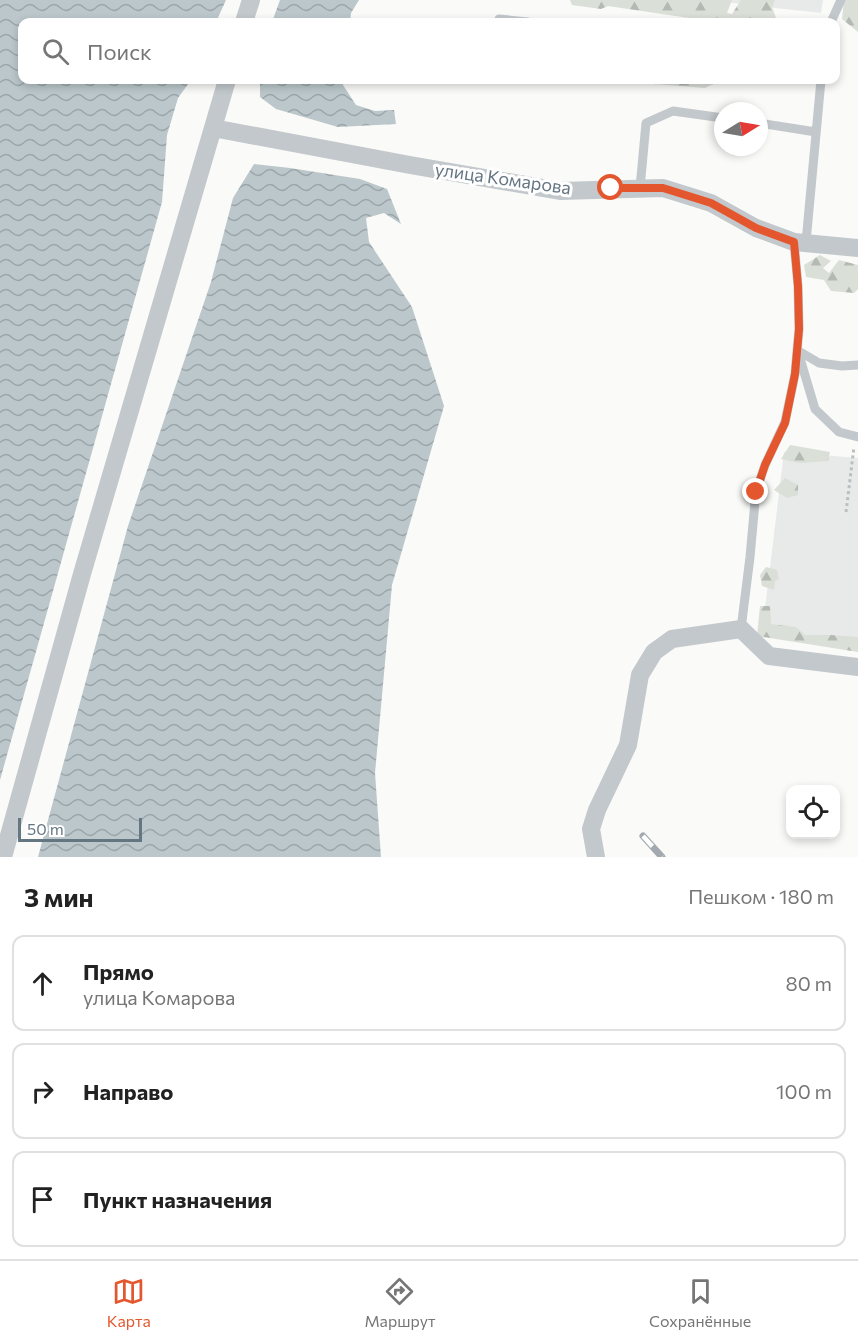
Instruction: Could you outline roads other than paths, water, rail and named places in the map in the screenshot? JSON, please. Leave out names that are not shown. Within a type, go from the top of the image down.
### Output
[{"type":"street","points":[[245,18],[251,0]]},
{"type":"street","points":[[3,857],[82,574],[226,84]]},
{"type":"street","name":"улица Комарова","points":[[213,128],[560,191],[663,188],[711,203],[756,228],[800,242],[858,248]]},
{"type":"street","points":[[596,857],[591,829],[597,810],[628,745],[640,675],[654,652],[672,639],[741,629],[769,657],[858,667]]},
{"type":"lane","points":[[833,18],[841,0]]},
{"type":"lane","points":[[741,629],[756,492],[765,465],[785,423],[795,374],[799,329],[800,242],[821,84]]},
{"type":"lane","points":[[640,188],[646,123],[674,111],[714,117]]},
{"type":"lane","points":[[768,124],[816,132]]},
{"type":"lane","points":[[797,350],[819,363],[858,365]]},
{"type":"lane","points":[[797,350],[815,409],[839,432],[856,436]]},
{"type":"water","points":[[0,0],[226,0],[218,18],[18,18],[18,84],[188,84],[178,98],[167,135],[162,202],[0,780]]},
{"type":"water","points":[[280,0],[359,0],[350,18],[273,18]]},
{"type":"water","points":[[260,84],[343,84],[356,105],[375,111],[394,110],[396,124],[338,127],[276,109],[260,97]]},
{"type":"water","points":[[254,164],[360,179],[387,189],[401,224],[384,213],[366,218],[369,242],[412,307],[444,406],[392,585],[375,773],[381,857],[38,857],[128,526],[211,282],[233,198]]},
{"type":"railway","points":[[643,836],[662,857]]}]
